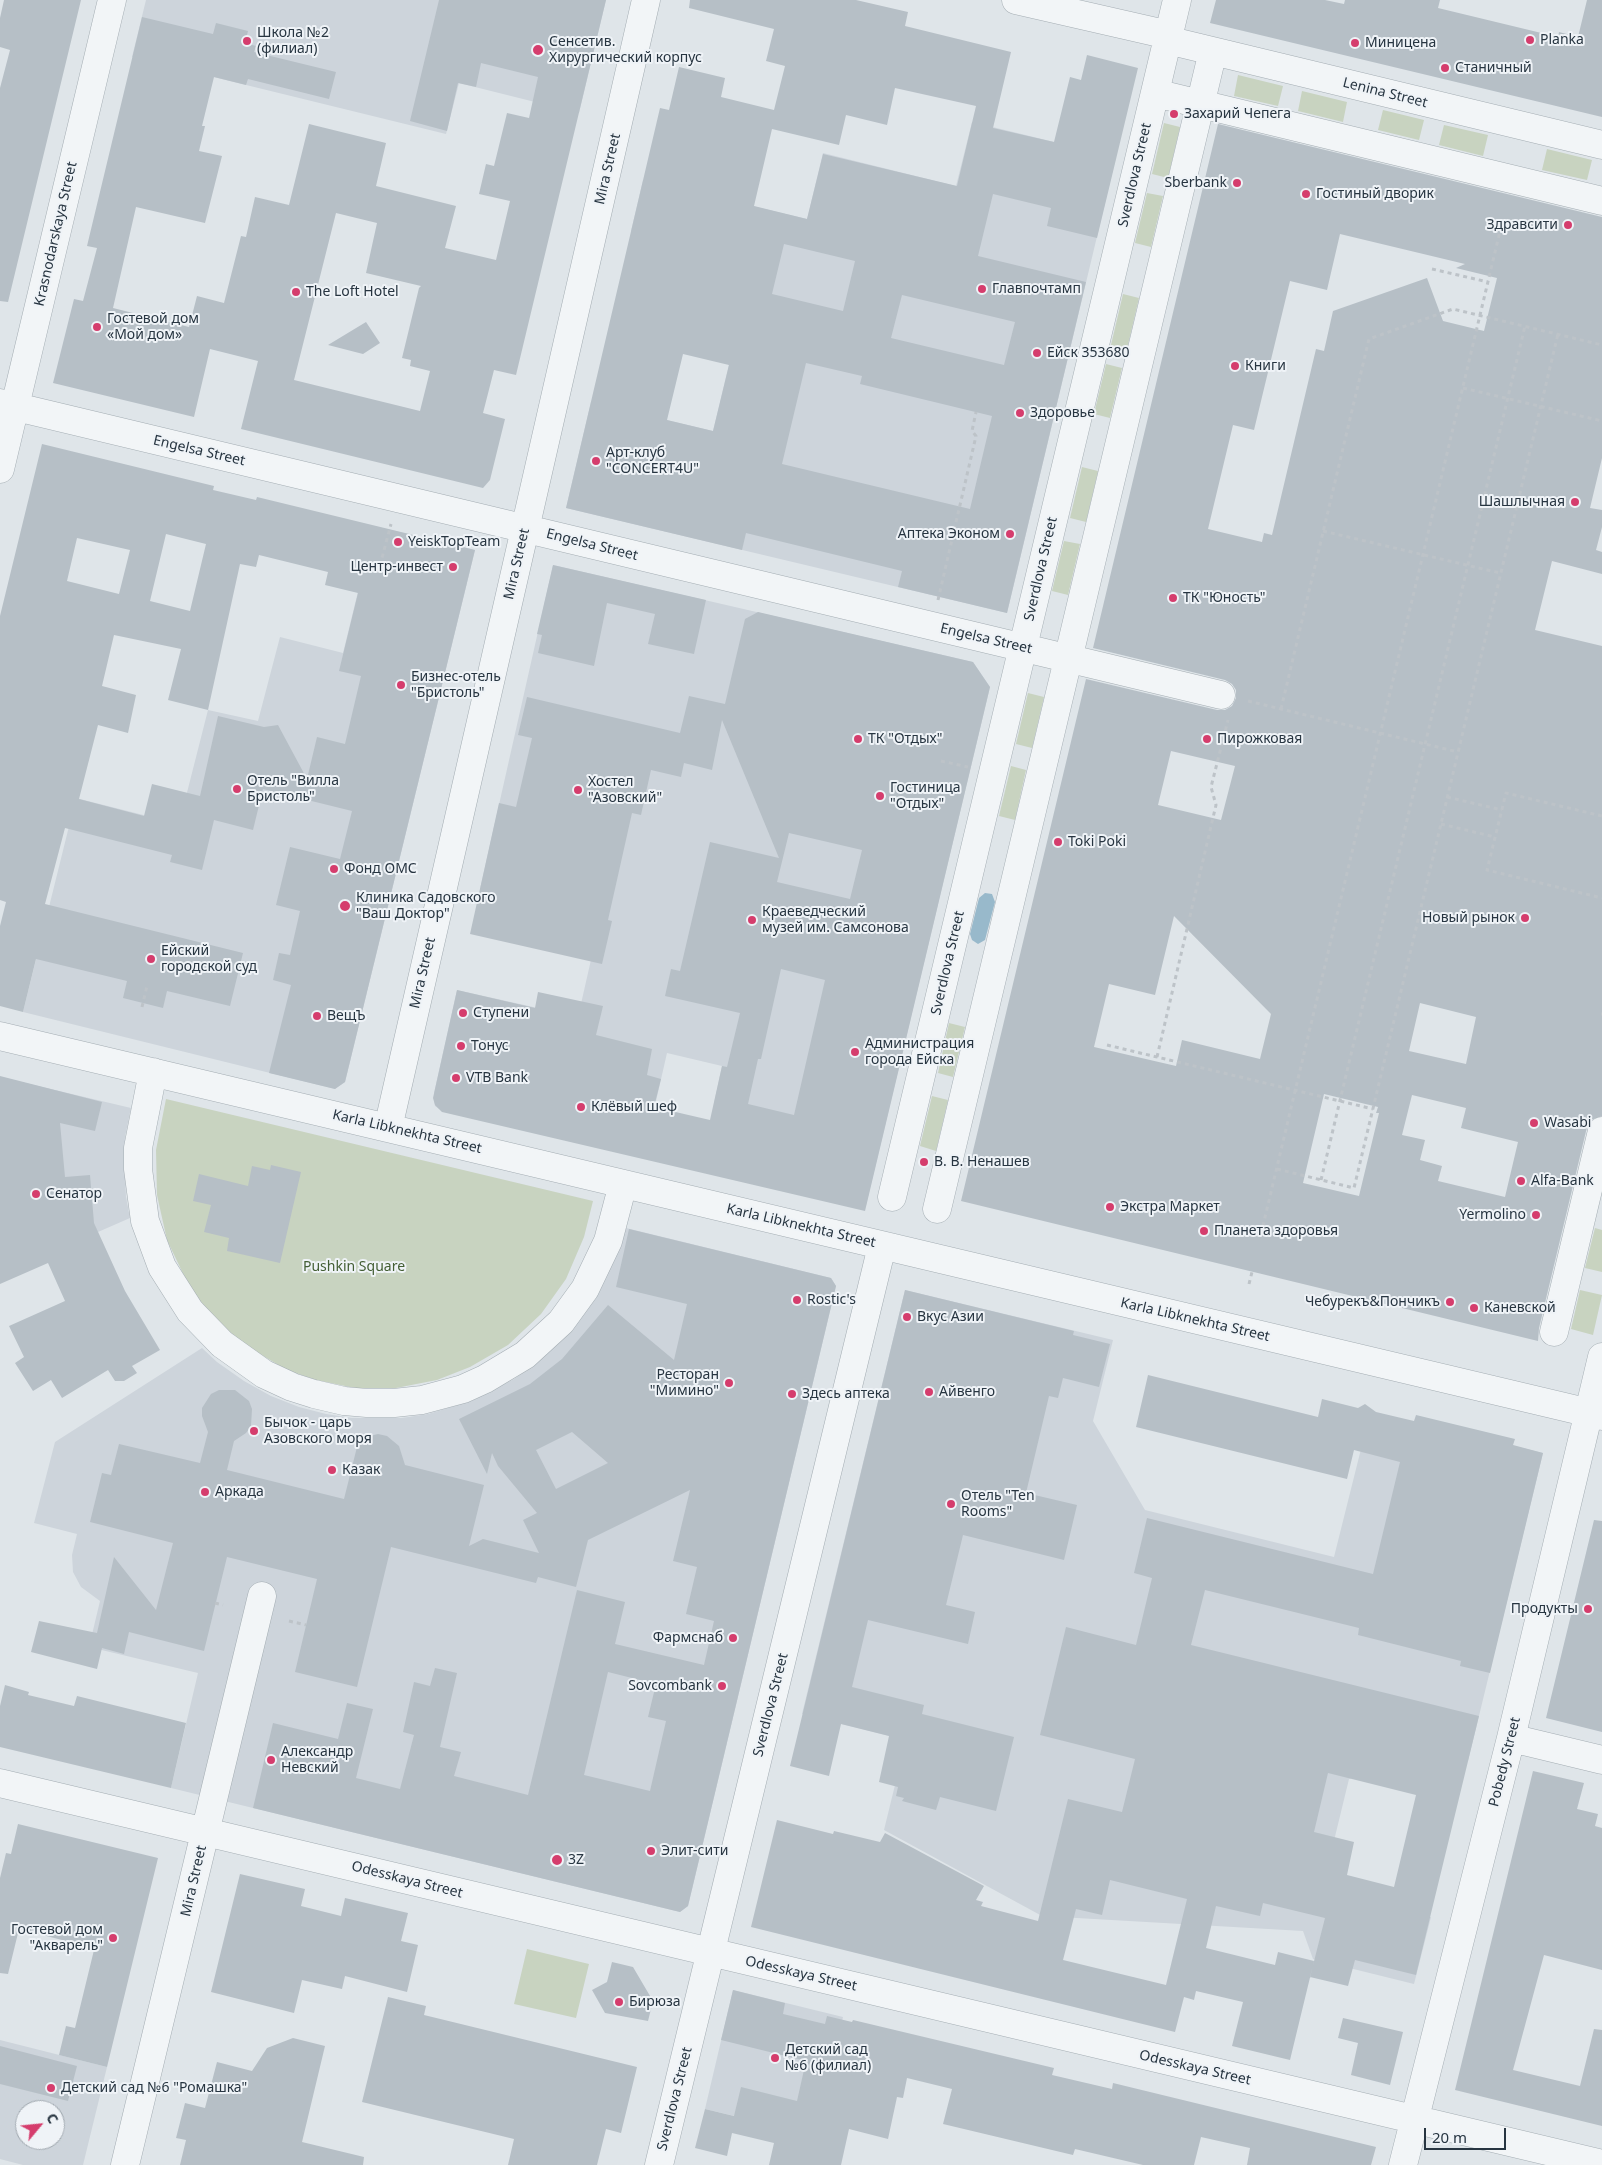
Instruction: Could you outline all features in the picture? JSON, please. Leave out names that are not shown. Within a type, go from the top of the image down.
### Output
[{"type":"street","name":"Krasnodarskaya Street","points":[[0,469],[8,405],[112,0]]},
{"type":"street","name":"Mira Street","points":[[388,1128],[646,0]]},
{"type":"street","name":"Lenina Street","points":[[1016,0],[1168,37],[1212,51],[1602,145]]},
{"type":"street","name":"Sverdlova Street","points":[[892,1197],[1176,0]]},
{"type":"street","points":[[937,1208],[1212,51]]},
{"type":"street","points":[[1155,93],[1602,201]]},
{"type":"street","name":"Engelsa Street","points":[[8,405],[1227,696]]},
{"type":"street","name":"Karla Libknekhta Street","points":[[0,1036],[1595,1415]]},
{"type":"street","points":[[153,1072],[138,1148],[138,1169],[145,1221],[162,1267],[190,1311],[222,1344],[264,1374],[314,1394],[344,1401],[367,1403],[422,1400],[463,1389],[503,1370],[542,1341],[561,1322],[584,1289],[597,1267],[608,1240],[623,1184]]},
{"type":"street","points":[[1554,1332],[1602,1131]]},
{"type":"street","name":"Sverdlova Street","points":[[659,2165],[882,1246]]},
{"type":"street","name":"Pobedy Street","points":[[1403,2165],[1595,1415],[1602,1357]]},
{"type":"street","name":"Mira Street","points":[[125,2165],[262,1596]]},
{"type":"street","points":[[1511,1738],[1602,1760]]},
{"type":"street","name":"Odesskaya Street","points":[[0,1783],[1602,2164]]},
{"type":"path","points":[[1261,1234],[1501,227]]},
{"type":"path","points":[[1432,269],[1488,282]]},
{"type":"path","points":[[1281,710],[1369,339],[1453,309],[1602,345]]},
{"type":"path","points":[[1321,1180],[1525,326]]},
{"type":"path","points":[[1277,1169],[1354,1188],[1558,334]]},
{"type":"path","points":[[1463,388],[1602,422]]},
{"type":"path","points":[[936,605],[976,436],[972,431],[976,412]]},
{"type":"path","points":[[378,574],[393,516]]},
{"type":"path","points":[[1323,531],[1500,573]]},
{"type":"path","points":[[1157,1057],[1216,805],[1211,787],[1227,696],[1458,752]]},
{"type":"path","points":[[941,761],[971,768]]},
{"type":"path","points":[[1602,816],[1506,793],[1487,870],[1602,898]]},
{"type":"path","points":[[1447,797],[1502,810]]},
{"type":"path","points":[[1441,824],[1495,838]]},
{"type":"path","points":[[142,1007],[147,986]]},
{"type":"path","points":[[1107,1045],[1373,1109]]},
{"type":"path","points":[[1249,1284],[1252,1272]]},
{"type":"path","points":[[215,1603],[223,1606]]},
{"type":"path","points":[[289,1621],[306,1625]]},
{"type":"shaded area","points":[[146,0],[606,0],[579,113],[459,83],[446,134],[132,57]]},
{"type":"shaded area","points":[[972,122],[1116,157],[1007,613],[566,508],[591,402],[713,431],[735,339],[703,248],[631,231],[643,180],[807,219],[823,153],[956,186]]},
{"type":"shaded area","points":[[374,526],[475,550],[345,1082],[335,1089],[23,1012],[76,798],[179,824],[208,710],[258,721],[280,637],[343,653]]},
{"type":"shaded area","points":[[553,565],[973,662],[990,687],[866,1205],[746,1111],[714,1103],[722,1066],[667,1053],[643,1158],[441,1110],[435,1106],[434,1099],[436,1093],[434,1093],[457,990],[578,1017],[593,951],[588,914],[480,889]]},
{"type":"shaded area","points":[[0,1077],[131,1108],[125,1137],[124,1157],[126,1197],[130,1218],[98,1232]]},
{"type":"shaded area","points":[[622,1227],[831,1278],[836,1286],[688,1906],[680,1912],[171,1788],[198,1673],[89,1647],[100,1601],[81,1587],[73,1572],[72,1555],[77,1534],[34,1523],[55,1442],[202,1348],[217,1362],[244,1381],[271,1396],[299,1407],[326,1414],[352,1418],[402,1418],[428,1414],[471,1401],[514,1379],[535,1364]]},
{"type":"shaded area","points":[[905,1290],[1113,1340],[1093,1421],[1145,1510],[1334,1557],[1366,1429],[1434,1426],[1543,1453],[1468,1761],[1428,1751],[1349,1779],[1322,1890],[1431,1917],[1414,1984],[1313,1959],[1303,1931],[1042,1916],[884,1830],[906,1740],[802,1714]]},
{"type":"shaded area","name":"Детский сад №6 (филиал)","points":[[733,1990],[843,2017],[815,2135],[705,2109]]},
{"type":"shaded area","name":"Детский сад №6 \"Ромашка\"","points":[[0,2040],[107,2067],[83,2165],[23,2165],[0,2159]]},
{"type":"green space","points":[[1238,75],[1283,86],[1278,106],[1234,96]]},
{"type":"green space","points":[[1302,91],[1347,102],[1343,122],[1298,111]]},
{"type":"green space","points":[[1383,110],[1424,120],[1419,140],[1378,130]]},
{"type":"green space","points":[[1164,123],[1180,127],[1168,178],[1152,174]]},
{"type":"green space","points":[[1444,125],[1488,135],[1483,156],[1439,145]]},
{"type":"green space","points":[[1547,149],[1592,160],[1587,180],[1542,170]]},
{"type":"green space","points":[[1147,193],[1163,196],[1151,247],[1135,243]]},
{"type":"green space","points":[[1123,294],[1139,298],[1127,349],[1111,345]]},
{"type":"green space","points":[[1106,364],[1122,368],[1110,418],[1094,414]]},
{"type":"green space","points":[[1082,467],[1098,471],[1086,522],[1070,518]]},
{"type":"green space","points":[[1064,541],[1080,544],[1068,595],[1052,591]]},
{"type":"green space","points":[[1028,693],[1044,697],[1032,748],[1016,744]]},
{"type":"green space","points":[[1011,766],[1026,770],[1015,820],[999,816]]},
{"type":"green space","points":[[949,1023],[965,1027],[953,1077],[938,1073]]},
{"type":"green space","points":[[932,1096],[948,1100],[936,1151],[920,1146]]},
{"type":"green space","name":"Pushkin Square","points":[[166,1099],[593,1201],[584,1237],[566,1279],[541,1314],[508,1345],[470,1367],[437,1380],[396,1388],[355,1388],[316,1380],[287,1370],[243,1344],[223,1327],[203,1305],[188,1284],[167,1240],[157,1195],[156,1150]]},
{"type":"green space","points":[[1595,1228],[1602,1230],[1602,1272],[1585,1268]]},
{"type":"green space","points":[[1580,1290],[1602,1295],[1593,1335],[1571,1329]]},
{"type":"green space","points":[[527,1949],[589,1964],[576,2018],[514,2004]]},
{"type":"water","points":[[985,893],[992,894],[995,902],[985,940],[978,944],[972,940],[970,934],[979,898]]},
{"type":"building","points":[[4,0],[81,0],[8,302],[0,301],[0,88],[10,50],[0,47],[0,18]]},
{"type":"building","points":[[439,0],[606,0],[516,375],[494,370],[483,413],[505,419],[490,480],[483,488],[241,429],[258,361],[210,349],[194,417],[53,383],[74,299],[83,301],[97,248],[87,246],[142,17],[213,34],[216,23],[248,31],[245,43],[256,46],[254,52],[336,72],[329,99],[248,79],[246,85],[214,77],[202,126],[205,126],[199,151],[222,156],[205,223],[136,207],[113,308],[189,327],[197,296],[224,303],[241,236],[246,237],[255,197],[289,205],[309,124],[386,143],[376,186],[456,206],[445,248],[496,260],[510,201],[479,194],[486,164],[494,166],[507,113],[529,118],[538,77],[481,63],[476,87],[458,83],[447,131],[410,121]],"holes":[[[336,213],[377,223],[366,273],[421,286],[402,358],[411,360],[410,366],[430,371],[420,411],[294,380]]]},
{"type":"building","points":[[690,0],[856,0],[908,12],[905,26],[1011,52],[993,128],[1054,142],[1070,77],[1081,80],[1087,55],[1138,68],[1097,238],[1047,226],[1051,208],[993,194],[978,256],[1086,282],[1007,613],[898,587],[902,571],[746,533],[742,550],[566,508],[660,108],[669,110],[679,67],[725,78],[721,97],[774,110],[785,66],[766,61],[774,29],[689,8]],"holes":[[[895,88],[976,106],[957,186],[823,154],[807,219],[754,206],[772,129],[839,145],[846,115],[887,125]],[[784,244],[855,261],[843,311],[772,294]],[[902,295],[1015,322],[1004,365],[891,338]],[[683,354],[729,365],[713,431],[667,420]],[[806,363],[862,376],[860,384],[992,416],[970,509],[782,464]]]},
{"type":"building","points":[[1216,0],[1325,0],[1344,4],[1345,0],[1440,0],[1438,8],[1558,37],[1559,32],[1578,37],[1587,0],[1602,0],[1602,117],[1210,23]]},
{"type":"building","points":[[1218,124],[1602,217],[1602,458],[1590,508],[1602,510],[1602,527],[1596,550],[1602,552],[1602,574],[1552,561],[1535,630],[1602,646],[1602,1116],[1591,1120],[1587,1127],[1539,1328],[1538,1341],[961,1201],[1086,679],[1217,710],[1225,710],[1232,706],[1236,698],[1236,690],[1232,684],[1225,680],[1093,648]],"holes":[[[1340,234],[1465,264],[1456,268],[1497,278],[1484,331],[1443,321],[1427,278],[1333,311],[1324,351],[1316,349],[1272,535],[1264,533],[1262,542],[1208,529],[1233,425],[1254,430],[1290,281],[1327,290]],[[1171,751],[1235,766],[1221,820],[1158,805]],[[1174,916],[1271,1014],[1260,1059],[1182,1040],[1176,1066],[1094,1047],[1109,984],[1155,995]],[[1420,1003],[1476,1017],[1466,1064],[1409,1051]],[[1324,1094],[1378,1107],[1376,1113],[1379,1113],[1359,1196],[1303,1183]],[[1412,1095],[1466,1108],[1461,1128],[1518,1142],[1505,1197],[1438,1181],[1442,1166],[1420,1160],[1425,1140],[1402,1135]]]},
{"type":"building","points":[[366,322],[380,343],[363,354],[328,345]]},
{"type":"building","points":[[42,444],[214,486],[213,490],[256,500],[257,497],[475,550],[345,1082],[335,1089],[269,1073],[291,985],[273,980],[279,953],[290,955],[300,911],[276,905],[290,847],[340,859],[352,811],[263,789],[253,830],[214,820],[202,870],[170,862],[172,855],[65,828],[45,904],[243,953],[230,1006],[167,991],[163,1008],[123,998],[127,981],[36,959],[23,1012],[0,1006],[0,926],[6,902],[0,900],[0,616]],"holes":[[[166,534],[206,544],[190,611],[150,601]],[[77,538],[130,550],[119,594],[67,581]],[[259,555],[328,572],[325,585],[358,593],[339,671],[361,676],[345,744],[317,737],[307,779],[278,725],[264,727],[218,716],[200,796],[152,784],[144,816],[79,799],[98,725],[128,733],[136,695],[102,686],[114,635],[181,649],[168,700],[208,710],[240,564],[256,567]]]},
{"type":"building","points":[[553,565],[706,600],[694,654],[648,644],[655,614],[607,603],[594,666],[538,653],[542,635],[537,634]]},
{"type":"building","points":[[758,612],[973,662],[990,687],[865,1211],[442,1112],[435,1105],[433,1098],[457,990],[535,1008],[538,992],[603,1006],[596,1035],[652,1049],[647,1075],[661,1079],[654,1107],[710,1120],[722,1066],[727,1067],[740,1013],[665,996],[671,969],[680,971],[710,842],[779,858],[722,720],[712,770],[684,763],[681,777],[651,770],[641,815],[632,813],[608,920],[612,921],[602,964],[470,934],[499,803],[516,807],[532,738],[518,735],[527,697],[680,733],[689,696],[725,704],[745,619]],"holes":[[[789,833],[862,850],[850,899],[777,882]],[[781,969],[825,980],[794,1115],[748,1104],[758,1059],[761,1059]]]},
{"type":"building","points":[[0,1076],[102,1102],[95,1131],[60,1123],[65,1177],[90,1175],[94,1223],[125,1291],[160,1350],[132,1366],[137,1373],[124,1381],[115,1381],[108,1370],[62,1398],[51,1380],[33,1391],[15,1363],[24,1357],[9,1326],[65,1301],[48,1263],[0,1284]]},
{"type":"building","points":[[271,1165],[301,1172],[280,1263],[227,1251],[229,1238],[204,1232],[211,1205],[193,1201],[199,1174],[248,1186],[252,1166],[270,1170]]},
{"type":"building","points":[[629,1229],[831,1278],[836,1286],[688,1906],[680,1912],[253,1808],[273,1723],[338,1739],[347,1703],[373,1709],[356,1778],[400,1789],[414,1735],[403,1732],[414,1682],[430,1686],[435,1668],[457,1673],[440,1747],[461,1752],[454,1776],[528,1795],[577,1590],[625,1602],[615,1644],[704,1665],[714,1621],[686,1614],[697,1567],[673,1561],[690,1490],[588,1540],[576,1587],[538,1577],[536,1583],[391,1547],[357,1687],[295,1672],[317,1579],[227,1557],[204,1651],[129,1632],[124,1654],[102,1648],[97,1669],[31,1652],[39,1621],[97,1633],[114,1557],[156,1610],[173,1543],[90,1522],[102,1473],[111,1475],[119,1444],[200,1463],[208,1432],[202,1416],[202,1408],[211,1394],[219,1390],[235,1390],[249,1401],[252,1409],[251,1426],[246,1433],[234,1441],[227,1470],[344,1499],[357,1447],[370,1436],[378,1434],[387,1436],[399,1446],[405,1465],[484,1485],[469,1546],[483,1539],[539,1553],[523,1520],[537,1513],[498,1466],[492,1453],[487,1474],[459,1419],[530,1384],[562,1359],[608,1305],[674,1360],[687,1304],[616,1287]],"holes":[[[572,1432],[608,1463],[556,1489],[536,1450]],[[608,1672],[656,1684],[648,1717],[666,1721],[650,1791],[584,1775]]]},
{"type":"building","points":[[905,1290],[1074,1331],[1073,1335],[1110,1344],[1099,1387],[1063,1378],[1058,1398],[1049,1396],[1026,1493],[1077,1505],[1064,1560],[963,1535],[946,1605],[975,1612],[968,1644],[868,1620],[852,1687],[924,1705],[922,1714],[1014,1737],[996,1811],[940,1797],[936,1810],[902,1801],[904,1798],[896,1796],[898,1787],[879,1782],[889,1736],[841,1724],[829,1776],[790,1766]]},
{"type":"building","points":[[1148,1375],[1318,1417],[1322,1399],[1358,1408],[1365,1404],[1376,1412],[1414,1421],[1416,1415],[1515,1439],[1513,1445],[1543,1453],[1490,1673],[1460,1666],[1461,1661],[1358,1635],[1359,1628],[1205,1590],[1191,1645],[1479,1716],[1416,1975],[1355,1960],[1348,1986],[1310,1977],[1290,2060],[1232,2046],[1243,2002],[1196,1991],[1194,2000],[1184,1997],[1175,2032],[751,1927],[777,1820],[833,1834],[834,1831],[880,1842],[885,1833],[984,1886],[976,1900],[983,1902],[981,1906],[1038,1921],[1068,1799],[1122,1812],[1135,1759],[1040,1735],[1066,1627],[1136,1645],[1152,1578],[1134,1573],[1147,1518],[1373,1574],[1400,1462],[1354,1450],[1347,1479],[1136,1427]],"holes":[[[1328,1773],[1416,1795],[1394,1887],[1347,1875],[1354,1842],[1314,1832]],[[1110,1880],[1187,1899],[1166,1985],[1063,1960],[1076,1909],[1102,1915]],[[1263,1903],[1325,1918],[1313,1967],[1314,1961],[1278,1952],[1275,1965],[1206,1948],[1216,1906],[1260,1916]]]},
{"type":"building","points":[[1594,1520],[1602,1521],[1602,1732],[1546,1718]]},
{"type":"building","points":[[5,1685],[29,1692],[28,1695],[74,1706],[77,1696],[186,1723],[171,1788],[0,1747],[0,1706]]},
{"type":"building","points":[[1533,1771],[1584,1783],[1577,1809],[1598,1814],[1595,1826],[1602,1828],[1602,1970],[1544,1955],[1513,2070],[1580,2086],[1594,2029],[1602,2030],[1602,2126],[1455,2090]]},
{"type":"building","points":[[18,1824],[158,1858],[107,2067],[59,2055],[66,2026],[75,2028],[94,1950],[19,1929],[8,1974],[0,1973],[0,1878],[6,1853],[11,1854]]},
{"type":"building","points":[[240,1874],[305,1889],[301,1906],[341,1916],[345,1898],[408,1913],[401,1941],[418,1945],[407,1992],[345,1976],[342,1989],[302,1980],[294,2013],[211,1992]]},
{"type":"building","points":[[612,1962],[633,1967],[653,2001],[648,2021],[605,2013],[592,1990],[607,1982]]},
{"type":"building","points":[[733,1990],[785,2003],[783,2014],[825,2024],[827,2016],[852,2022],[853,2020],[1054,2068],[1052,2075],[1112,2089],[1113,2083],[1376,2147],[1371,2165],[1247,2165],[1250,2148],[1201,2137],[1194,2165],[1143,2165],[1075,2149],[1073,2155],[943,2124],[952,2089],[907,2078],[903,2098],[897,2097],[888,2139],[849,2129],[841,2165],[769,2165],[774,2143],[732,2133],[727,2156],[695,2148],[705,2109],[734,2116],[741,2087],[797,2101],[806,2061],[721,2040]]},
{"type":"building","points":[[388,1997],[426,2006],[424,2015],[637,2067],[621,2133],[606,2129],[597,2165],[508,2165],[514,2139],[362,2102]]},
{"type":"building","points":[[1343,2018],[1403,2032],[1390,2085],[1351,2075],[1358,2043],[1338,2038]]},
{"type":"building","points":[[293,2038],[325,2046],[302,2142],[364,2157],[363,2165],[180,2165],[186,2140],[176,2138],[185,2103],[205,2108],[217,2062],[252,2071],[267,2048]]},
{"type":"building","points":[[0,2046],[77,2066],[68,2101],[0,2084]]},
{"type":"place","name":"Planka","points":[[1530,40]]},
{"type":"place","name":"Школа №2 (филиал)","points":[[247,41]]},
{"type":"place","name":"Миницена","points":[[1355,43]]},
{"type":"place","name":"Сенсетив. Хирургический корпус","points":[[538,50]]},
{"type":"place","name":"Станичный","points":[[1445,68]]},
{"type":"place","name":"Захарий Чепега","points":[[1174,114]]},
{"type":"place","name":"Sberbank","points":[[1237,183]]},
{"type":"place","name":"Гостиный дворик","points":[[1306,194]]},
{"type":"place","name":"Здравсити","points":[[1568,225]]},
{"type":"place","name":"Главпочтамп","points":[[982,289]]},
{"type":"place","name":"The Loft Hotel","points":[[296,292]]},
{"type":"place","name":"Гостевой дом «Мой дом»","points":[[97,327]]},
{"type":"place","name":"Ейск 353680","points":[[1037,353]]},
{"type":"place","name":"Книги","points":[[1235,366]]},
{"type":"place","name":"Здоровье","points":[[1020,413]]},
{"type":"place","name":"Арт-клуб \"CONCERT4U\"","points":[[596,461]]},
{"type":"place","name":"Шашлычная","points":[[1575,502]]},
{"type":"place","name":"Аптека Эконом","points":[[1010,534]]},
{"type":"place","name":"YeiskTopTeam","points":[[398,542]]},
{"type":"place","name":"Центр-инвест","points":[[453,567]]},
{"type":"place","name":"ТК \"Юность\"","points":[[1173,598]]},
{"type":"place","name":"Бизнес-отель \"Бристоль\"","points":[[401,685]]},
{"type":"place","name":"ТК \"Отдых\"","points":[[858,739]]},
{"type":"place","name":"Пирожковая","points":[[1207,739]]},
{"type":"place","name":"Отель \"Вилла Бристоль\"","points":[[237,789]]},
{"type":"place","name":"Хостел \"Азовский\"","points":[[578,790]]},
{"type":"place","name":"Гостиница \"Отдых\"","points":[[880,796]]},
{"type":"place","name":"Toki Poki","points":[[1058,842]]},
{"type":"place","name":"Фонд ОМС","points":[[334,869]]},
{"type":"place","name":"Клиника Садовского \"Ваш Доктор\"","points":[[345,906]]},
{"type":"place","name":"Новый рынок","points":[[1525,918]]},
{"type":"place","name":"Краеведческий музей им. Самсонова","points":[[752,920]]},
{"type":"place","name":"Ейский городской суд","points":[[151,959]]},
{"type":"place","name":"Ступени","points":[[463,1013]]},
{"type":"place","name":"ВещЪ","points":[[317,1016]]},
{"type":"place","name":"Тонус","points":[[461,1046]]},
{"type":"place","name":"Администрация города Ейска","points":[[855,1052]]},
{"type":"place","name":"VTB Bank","points":[[456,1078]]},
{"type":"place","name":"Клёвый шеф","points":[[581,1107]]},
{"type":"place","name":"Wasabi","points":[[1534,1123]]},
{"type":"place","name":"В. В. Ненашев","points":[[924,1162]]},
{"type":"place","name":"Alfa-Bank","points":[[1521,1181]]},
{"type":"place","name":"Сенатор","points":[[36,1194]]},
{"type":"place","name":"Экстра Маркет","points":[[1110,1207]]},
{"type":"place","name":"Yermolino","points":[[1536,1215]]},
{"type":"place","name":"Планета здоровья","points":[[1204,1231]]},
{"type":"place","name":"Rostic's","points":[[797,1300]]},
{"type":"place","name":"Чебурекъ&Пончикъ","points":[[1450,1302]]},
{"type":"place","name":"Каневской","points":[[1474,1308]]},
{"type":"place","name":"Вкус Азии","points":[[907,1317]]},
{"type":"place","name":"Ресторан \"Мимино\"","points":[[729,1383]]},
{"type":"place","name":"Айвенго","points":[[929,1392]]},
{"type":"place","name":"Здесь аптека","points":[[792,1394]]},
{"type":"place","name":"Бычок - царь Азовского моря","points":[[254,1431]]},
{"type":"place","name":"Казак","points":[[332,1470]]},
{"type":"place","name":"Аркада","points":[[205,1492]]},
{"type":"place","name":"Отель \"Ten Rooms\"","points":[[951,1504]]},
{"type":"place","name":"Продукты","points":[[1588,1609]]},
{"type":"place","name":"Фармснаб","points":[[733,1638]]},
{"type":"place","name":"Sovcombank","points":[[722,1686]]},
{"type":"place","name":"Александр Невский","points":[[271,1760]]},
{"type":"place","name":"Элит-сити","points":[[651,1851]]},
{"type":"place","name":"3Z","points":[[557,1860]]},
{"type":"place","name":"Гостевой дом \"Акварель\"","points":[[113,1938]]},
{"type":"place","name":"Бирюза","points":[[619,2002]]},
{"type":"place","name":"Детский сад №6 (филиал)","points":[[775,2058]]},
{"type":"place","name":"Детский сад №6 \"Ромашка\"","points":[[51,2088]]}]
